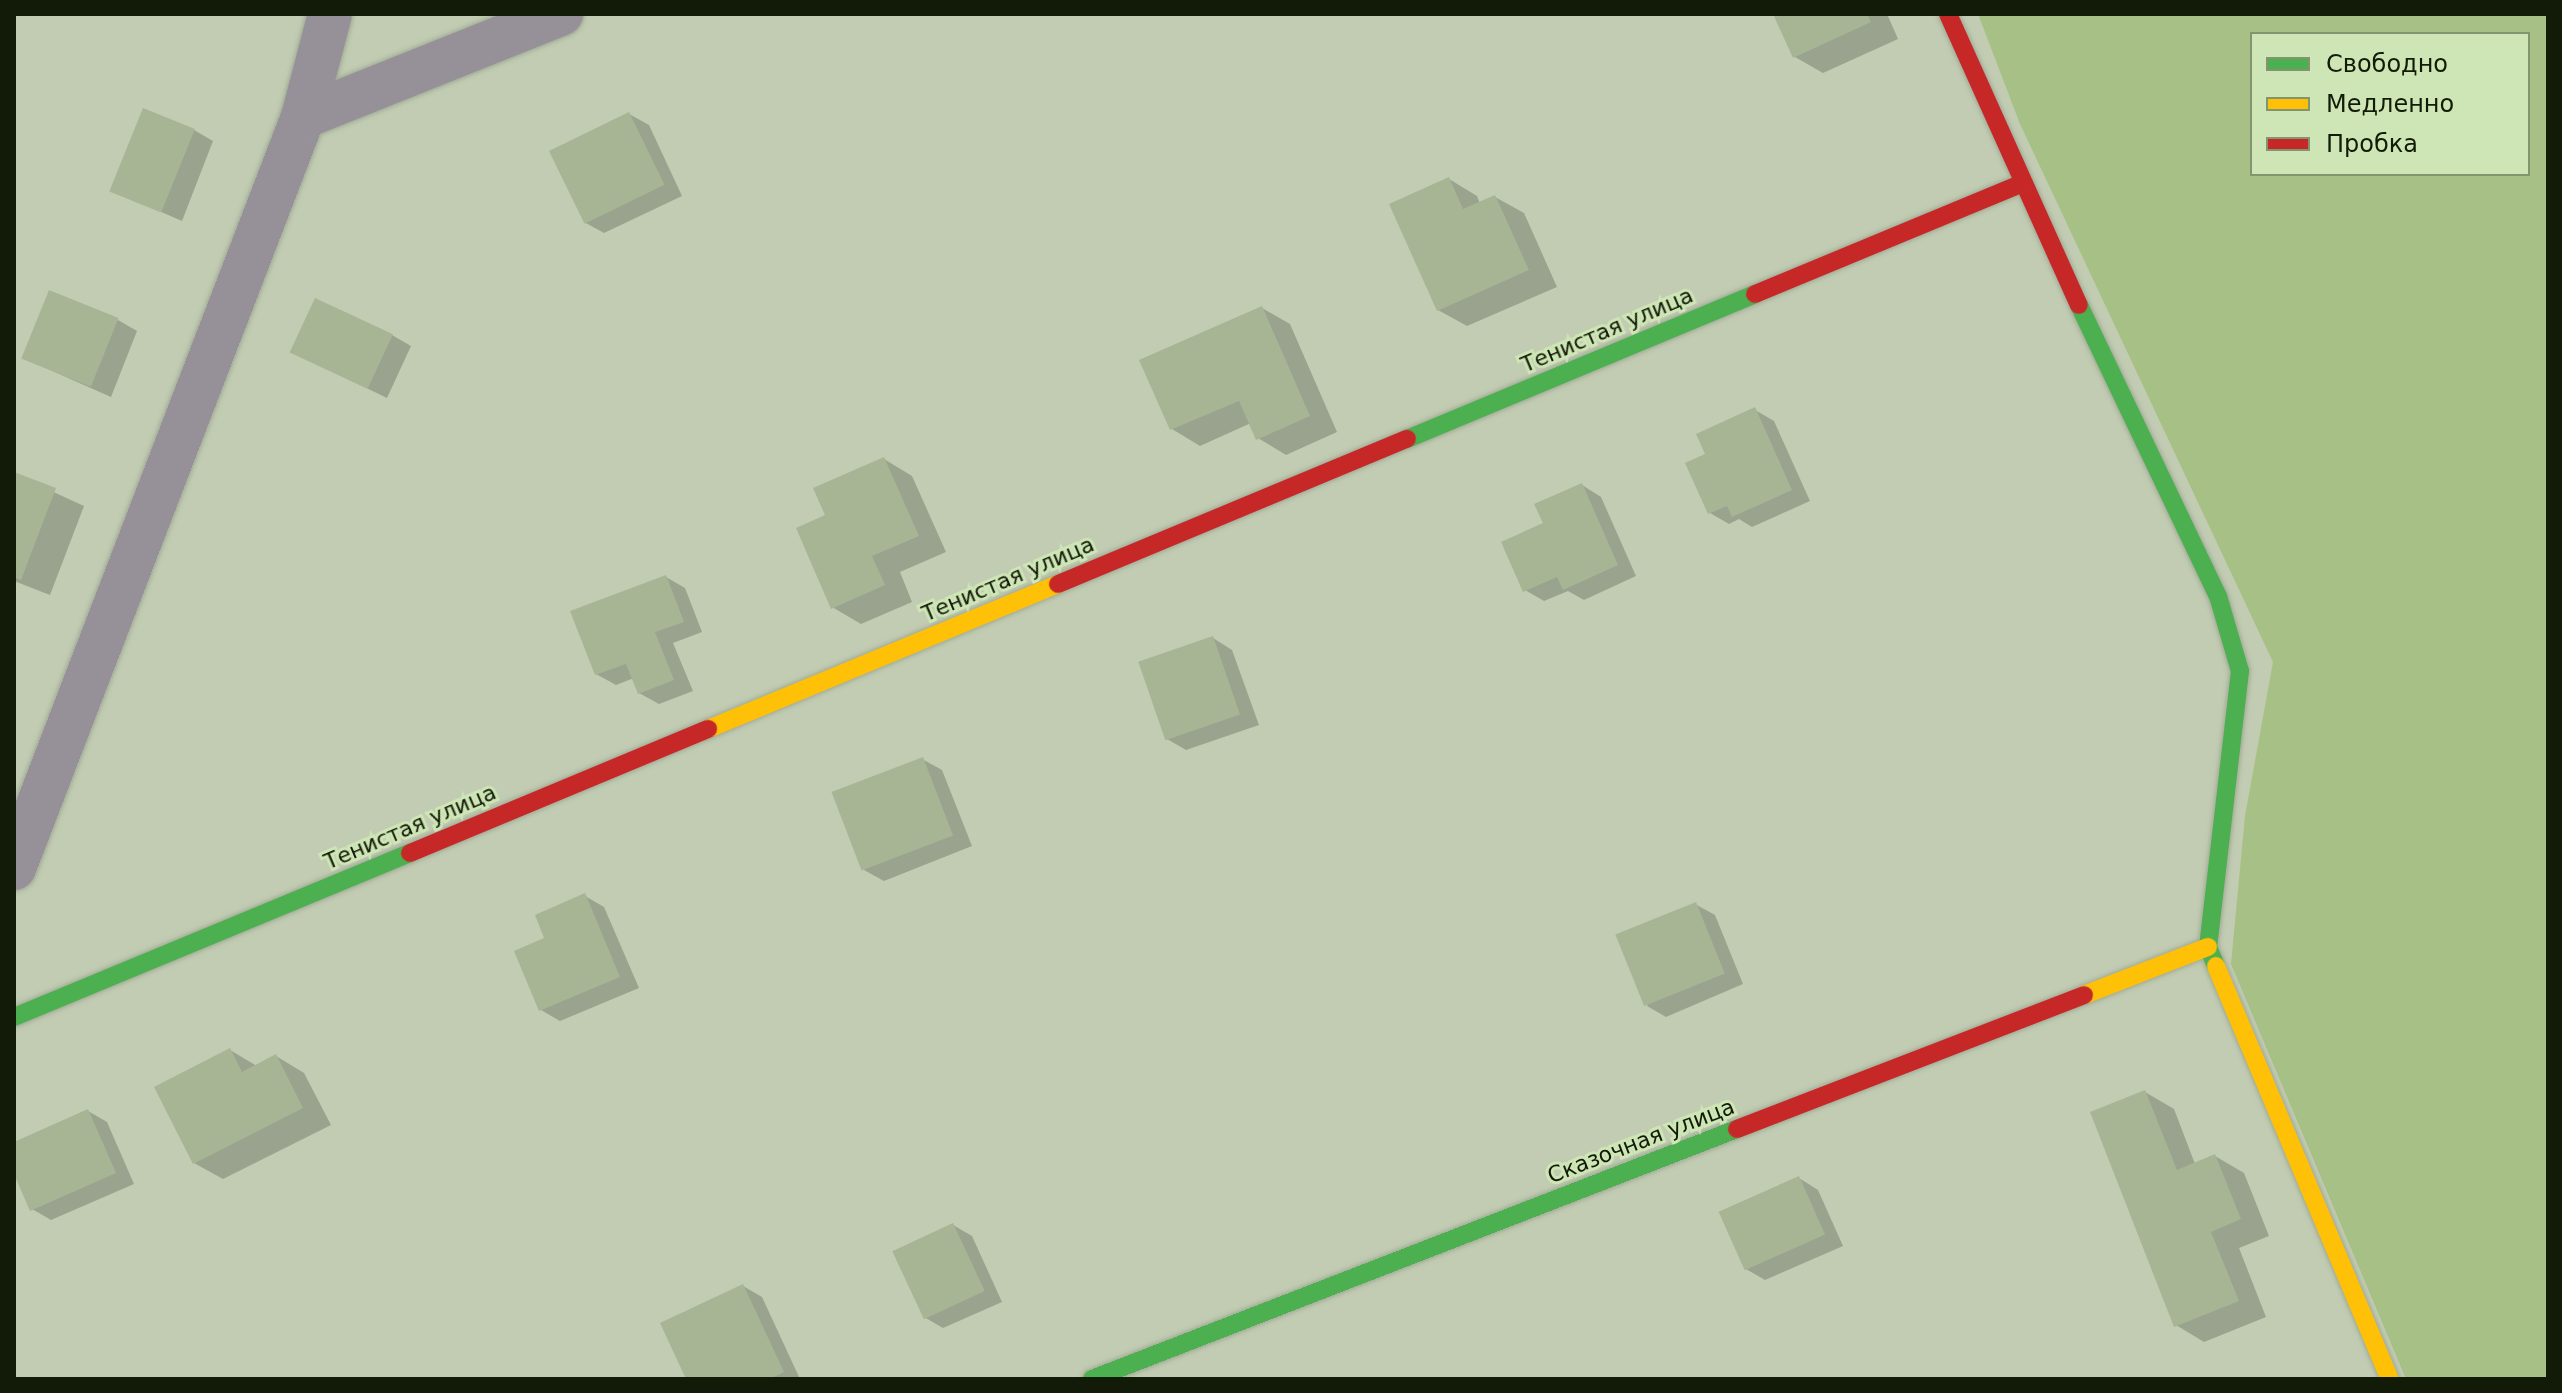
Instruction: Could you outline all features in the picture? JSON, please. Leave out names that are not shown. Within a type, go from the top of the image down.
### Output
[{"type":"street","points":[[14,868],[303,117],[330,14]]},
{"type":"street","points":[[303,117],[561,14]]},
{"type":"street","points":[[1948,14],[2021,184],[2218,596],[2240,671],[2208,947],[2390,1379]]},
{"type":"street","name":"Тенистая улица","points":[[14,1017],[2021,184]]},
{"type":"street","name":"Сказочная улица","points":[[1092,1379],[2208,947]]},
{"type":"green space","points":[[1978,14],[2548,14],[2548,1379],[2406,1379],[2231,964],[2245,816],[2273,662],[2020,124]]},
{"type":"building","points":[[1773,14],[1867,14],[1871,22],[1793,58]]},
{"type":"building","points":[[143,108],[195,129],[161,212],[109,191]]},
{"type":"building","points":[[629,112],[665,185],[585,224],[549,151]]},
{"type":"building","points":[[1449,177],[1463,209],[1495,195],[1529,270],[1437,311],[1389,204]]},
{"type":"building","points":[[49,290],[119,318],[91,387],[21,359]]},
{"type":"building","points":[[315,298],[393,334],[368,389],[290,352]]},
{"type":"building","points":[[1262,306],[1310,416],[1256,440],[1239,401],[1170,430],[1139,360]]},
{"type":"building","points":[[1755,407],[1792,490],[1732,517],[1727,506],[1708,514],[1685,463],[1705,454],[1696,434]]},
{"type":"building","points":[[884,457],[919,536],[872,556],[885,585],[831,609],[796,528],[825,515],[813,488]]},
{"type":"building","points":[[14,472],[56,488],[21,580],[14,577]]},
{"type":"building","points":[[1582,483],[1618,565],[1563,590],[1557,577],[1523,592],[1501,542],[1543,523],[1534,504]]},
{"type":"building","points":[[666,575],[684,622],[655,632],[674,680],[638,694],[626,664],[595,675],[570,611]]},
{"type":"building","points":[[1213,636],[1240,714],[1165,740],[1138,662]]},
{"type":"building","points":[[923,757],[953,835],[862,871],[832,792]]},
{"type":"building","points":[[585,893],[620,977],[539,1011],[514,951],[544,938],[535,915]]},
{"type":"building","points":[[1696,902],[1725,973],[1644,1006],[1615,935]]},
{"type":"building","points":[[230,1048],[242,1072],[276,1054],[303,1108],[193,1164],[154,1087]]},
{"type":"building","points":[[2145,1090],[2177,1170],[2215,1154],[2241,1219],[2211,1232],[2239,1301],[2174,1327],[2090,1112]]},
{"type":"building","points":[[88,1109],[116,1173],[30,1211],[14,1174],[14,1142]]},
{"type":"building","points":[[1799,1176],[1825,1234],[1745,1270],[1719,1212]]},
{"type":"building","points":[[953,1223],[985,1291],[924,1319],[892,1251]]},
{"type":"building","points":[[743,1284],[784,1372],[770,1379],[686,1379],[660,1323]]},
{"type":"traffic: fast","points":[[1407,439],[1755,294]]},
{"type":"traffic: fast","points":[[2079,305],[2218,596],[2240,671],[2208,947],[2216,966]]},
{"type":"traffic: fast","points":[[14,1017],[410,853]]},
{"type":"traffic: fast","points":[[1092,1379],[1737,1129]]},
{"type":"traffic: slow","points":[[708,729],[1058,584]]},
{"type":"traffic: slow","points":[[2084,995],[2208,947]]},
{"type":"traffic: slow","points":[[2216,966],[2390,1379]]},
{"type":"traffic: jam","points":[[1948,14],[2079,305]]},
{"type":"traffic: jam","points":[[1755,294],[2021,184]]},
{"type":"traffic: jam","points":[[1058,584],[1407,439]]},
{"type":"traffic: jam","points":[[410,853],[708,729]]},
{"type":"traffic: jam","points":[[1737,1129],[2084,995]]}]
